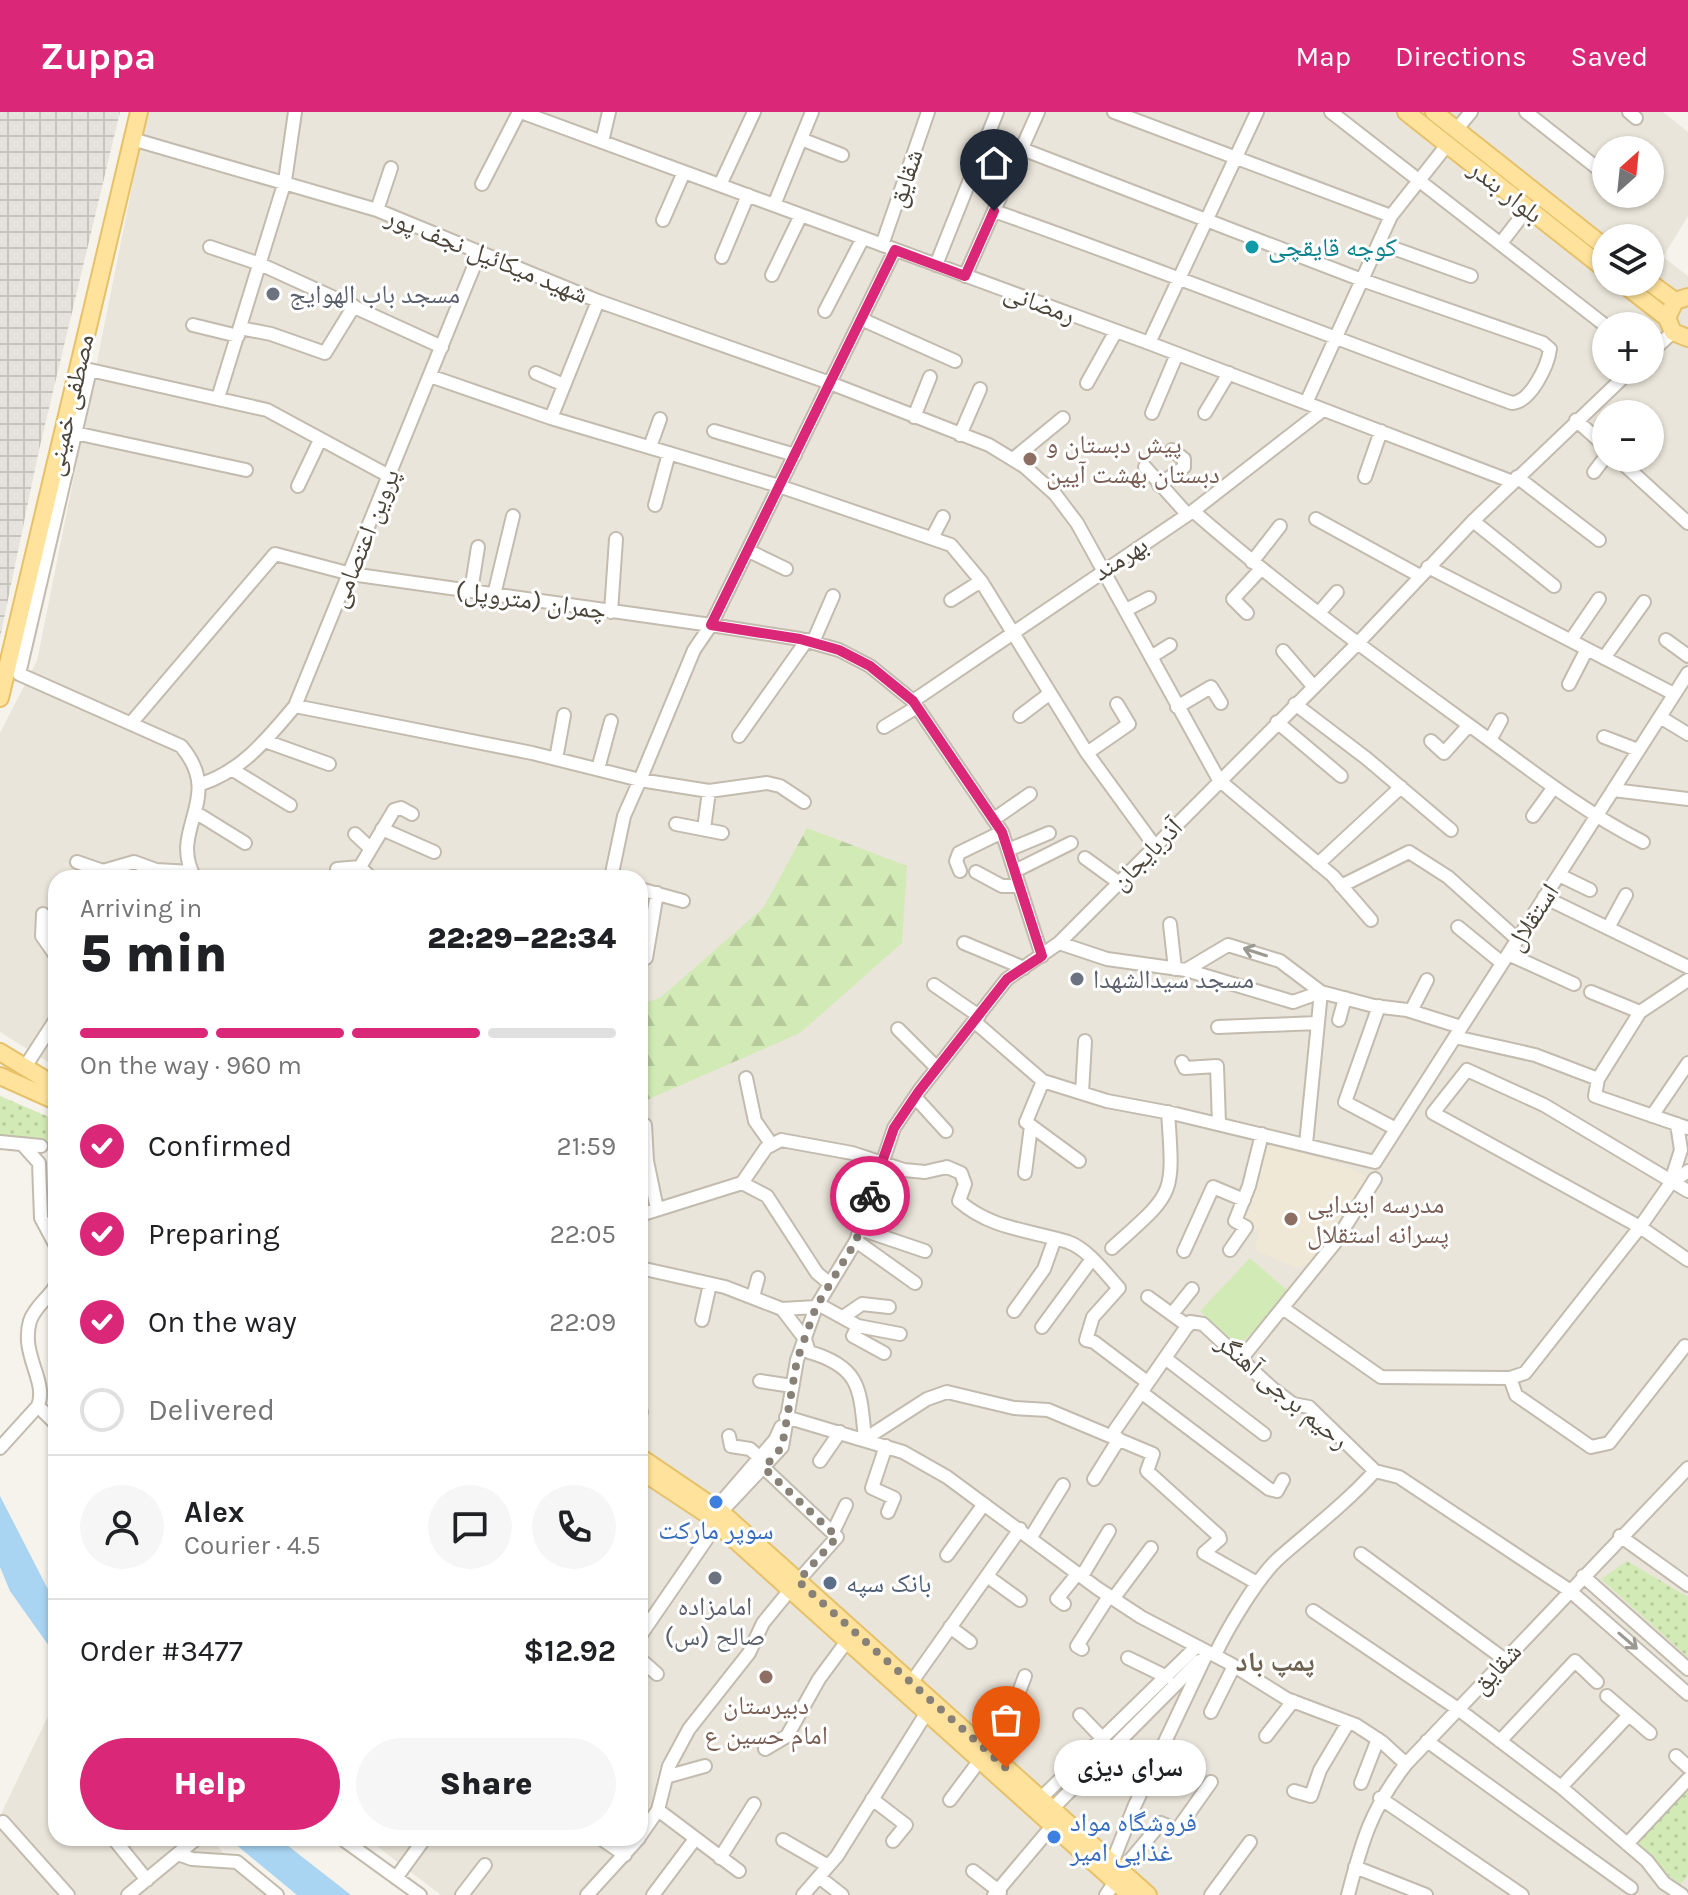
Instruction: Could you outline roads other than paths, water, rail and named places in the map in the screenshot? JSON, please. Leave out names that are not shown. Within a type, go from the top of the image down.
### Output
[{"type":"main road","name":"مصطفی خمینی","points":[[1,686],[129,112]]},
{"type":"main road","name":"مصطفی خمینی","points":[[1,686],[139,112]]},
{"type":"main road","name":"بلوار بندر","points":[[1406,112],[1592,259]]},
{"type":"main road","name":"بلوار بندر","points":[[1434,112],[1592,237]]},
{"type":"main road","points":[[1637,296],[1676,330]]},
{"type":"main road","points":[[1676,330],[1681,299]]},
{"type":"main road","points":[[3,1065],[25,1067],[48,1081]]},
{"type":"main road","points":[[3,1065],[48,1096]]},
{"type":"main road","points":[[648,1463],[719,1518],[794,1586],[911,1683],[1130,1895]]},
{"type":"main road","points":[[648,1475],[719,1518]]},
{"type":"main road","points":[[794,1586],[847,1641],[927,1712],[984,1756]]},
{"type":"main road","points":[[1114,1878],[1148,1895]]},
{"type":"street","points":[[218,398],[285,181],[295,112]]},
{"type":"street","points":[[482,184],[520,112]]},
{"type":"street","name":"رمضانی","points":[[520,112],[1515,480],[1599,540]]},
{"type":"street","points":[[602,142],[609,112]]},
{"type":"street","points":[[720,185],[754,112]]},
{"type":"street","points":[[774,205],[812,112]]},
{"type":"street","name":"شقایق","points":[[882,245],[928,112]]},
{"type":"street","points":[[936,265],[997,112]]},
{"type":"street","points":[[965,276],[1038,112]]},
{"type":"street","points":[[1114,112],[1391,216]]},
{"type":"street","points":[[1149,343],[1257,112]]},
{"type":"street","points":[[1331,112],[1592,315]]},
{"type":"street","points":[[1456,130],[1471,112]]},
{"type":"street","points":[[1526,112],[1592,164]]},
{"type":"street","points":[[801,139],[842,155]]},
{"type":"street","name":"شهید میکائیل نجف پور","points":[[139,141],[377,210],[598,301],[830,383],[1013,459],[1055,494],[1103,569],[1219,780],[1318,864],[1371,920]]},
{"type":"street","points":[[1306,403],[1391,216],[1447,145]]},
{"type":"street","points":[[994,211],[1180,276],[1335,340],[1512,403],[1527,397],[1549,356],[1550,349],[1543,343],[1362,280],[1022,149]]},
{"type":"street","points":[[377,210],[391,168]]},
{"type":"street","points":[[663,220],[684,172]]},
{"type":"street","points":[[722,257],[748,195]]},
{"type":"street","points":[[772,275],[801,215]]},
{"type":"street","points":[[1501,243],[1521,217]]},
{"type":"street","points":[[825,311],[863,238]]},
{"type":"street","points":[[1379,243],[1471,276]]},
{"type":"street","points":[[210,247],[260,264],[442,347]]},
{"type":"street","points":[[613,870],[624,816],[694,650],[711,625],[749,551],[895,250]]},
{"type":"street","name":"پروین اعتصامی","points":[[201,784],[224,777],[233,770],[265,741],[295,706],[479,254]]},
{"type":"street","points":[[551,418],[598,301]]},
{"type":"street","points":[[193,325],[271,334],[325,353],[354,306]]},
{"type":"street","points":[[861,319],[955,361]]},
{"type":"street","points":[[1087,383],[1116,331]]},
{"type":"street","points":[[1152,413],[1177,354]]},
{"type":"street","points":[[1,686],[19,674],[90,370],[267,410],[389,476]]},
{"type":"street","points":[[536,373],[564,385]]},
{"type":"street","points":[[1205,413],[1229,373]]},
{"type":"street","points":[[430,376],[551,418],[779,486],[951,545],[981,581],[1087,753],[1154,845]]},
{"type":"street","points":[[914,417],[930,377]]},
{"type":"street","name":"آذربایجان","points":[[648,1624],[719,1518],[762,1463],[782,1447],[792,1386],[817,1306],[858,1235],[879,1164],[894,1128],[937,1068],[1007,979],[1059,943],[1358,643],[1473,521],[1616,384]]},
{"type":"street","points":[[960,435],[980,389]]},
{"type":"street","name":"بهرمند","points":[[884,727],[1012,631],[1190,512],[1323,410]]},
{"type":"street","points":[[1013,459],[1063,418]]},
{"type":"street","points":[[650,447],[660,419]]},
{"type":"street","points":[[1576,420],[1592,434]]},
{"type":"street","points":[[714,431],[795,455]]},
{"type":"street","points":[[1365,477],[1381,431]]},
{"type":"street","points":[[75,433],[246,470]]},
{"type":"street","points":[[298,486],[320,440]]},
{"type":"street","points":[[1159,485],[1184,467],[1184,459],[1172,450]]},
{"type":"street","points":[[655,505],[669,453]]},
{"type":"street","points":[[1145,467],[1159,485],[1190,512],[1358,643],[1595,818],[1643,842]]},
{"type":"street","points":[[1632,472],[1688,523]]},
{"type":"street","points":[[494,595],[513,516]]},
{"type":"street","points":[[932,538],[943,517]]},
{"type":"street","points":[[1316,519],[1571,640],[1674,694]]},
{"type":"street","points":[[1473,521],[1554,586]]},
{"type":"street","points":[[1247,613],[1233,599],[1280,526]]},
{"type":"street","points":[[611,612],[616,539]]},
{"type":"street","points":[[471,591],[478,547]]},
{"type":"street","points":[[749,551],[786,569]]},
{"type":"street","name":"چمران (متروپل)","points":[[132,722],[275,554],[351,574],[810,641],[870,666],[915,704],[1002,832],[1042,956]]},
{"type":"street","points":[[951,600],[981,581]]},
{"type":"street","points":[[1319,613],[1337,592]]},
{"type":"street","points":[[739,736],[810,641],[833,596]]},
{"type":"street","points":[[1126,610],[1149,598]]},
{"type":"street","points":[[1571,640],[1599,599]]},
{"type":"street","points":[[1604,658],[1644,602]]},
{"type":"street","points":[[1666,640],[1688,656]]},
{"type":"street","points":[[1151,657],[1170,645]]},
{"type":"street","points":[[1569,684],[1587,649]]},
{"type":"street","points":[[1283,651],[1313,686]]},
{"type":"street","points":[[19,674],[181,746],[195,762],[201,784],[188,841],[193,870]]},
{"type":"street","name":"استقلال","points":[[1306,1144],[1375,1162],[1687,678]]},
{"type":"street","points":[[1177,707],[1211,687],[1221,703]]},
{"type":"street","points":[[1020,716],[1049,694]]},
{"type":"street","points":[[1087,753],[1129,724],[1117,704]]},
{"type":"street","points":[[1295,704],[1451,830]]},
{"type":"street","points":[[295,706],[556,759],[640,780],[709,791],[767,783],[780,786],[804,802]]},
{"type":"street","points":[[556,759],[564,715]]},
{"type":"street","points":[[1660,717],[1688,734]]},
{"type":"street","points":[[1490,740],[1501,720]]},
{"type":"street","points":[[598,769],[611,721]]},
{"type":"street","points":[[1277,722],[1341,776]]},
{"type":"street","points":[[1431,741],[1444,753],[1469,725]]},
{"type":"street","points":[[1604,737],[1638,750]]},
{"type":"street","points":[[265,741],[329,764]]},
{"type":"street","points":[[233,770],[290,805]]},
{"type":"street","points":[[1318,864],[1401,787]]},
{"type":"street","points":[[1533,816],[1554,787]]},
{"type":"street","points":[[1613,790],[1688,799]]},
{"type":"street","points":[[704,829],[709,791]]},
{"type":"street","points":[[994,819],[1030,794]]},
{"type":"street","points":[[360,867],[369,847],[397,808],[412,814]]},
{"type":"street","points":[[195,812],[245,843]]},
{"type":"street","points":[[676,824],[722,833]]},
{"type":"street","points":[[382,829],[434,852]]},
{"type":"street","points":[[960,871],[956,861],[959,853],[1002,832]]},
{"type":"street","points":[[1008,850],[1049,833]]},
{"type":"street","points":[[355,834],[369,847]]},
{"type":"street","points":[[1015,871],[1071,843]]},
{"type":"street","points":[[1341,886],[1409,852],[1448,877],[1517,939]]},
{"type":"street","points":[[1085,858],[1118,882]]},
{"type":"street","points":[[77,862],[100,870]]},
{"type":"street","points":[[106,870],[134,862],[156,870]]},
{"type":"street","points":[[337,869],[360,867],[363,870]]},
{"type":"street","points":[[976,872],[1002,886],[1019,886]]},
{"type":"street","points":[[1559,875],[1590,890]]},
{"type":"street","points":[[648,891],[683,901]]},
{"type":"street","points":[[648,932],[657,893]]},
{"type":"street","points":[[1608,928],[1626,895]]},
{"type":"street","points":[[1544,897],[1688,967]]},
{"type":"street","points":[[43,914],[42,936],[48,945]]},
{"type":"street","points":[[1170,924],[1181,969]]},
{"type":"street","points":[[1458,927],[1505,958],[1574,984]]},
{"type":"street","points":[[964,943],[1024,968]]},
{"type":"street","points":[[1059,943],[1107,959],[1181,969],[1293,1002],[1321,992]]},
{"type":"street","points":[[1181,969],[1228,945],[1280,961],[1321,992],[1411,1011],[1458,1032],[1535,1055],[1598,1079]]},
{"type":"street","points":[[1145,965],[1147,950]]},
{"type":"street","points":[[1411,1011],[1427,980]]},
{"type":"street","points":[[1284,1309],[1381,1377],[1510,1378],[1525,1373],[1670,1184],[1681,1150],[1682,1126],[1595,1096],[1598,1079],[1640,1012],[1688,980]]},
{"type":"street","points":[[934,985],[977,1019],[1043,1081],[1082,1093],[1306,1144],[1321,992]]},
{"type":"street","points":[[1591,992],[1640,1012]]},
{"type":"street","points":[[1339,1020],[1345,998]]},
{"type":"street","points":[[1379,1006],[1345,1102],[1396,1129]]},
{"type":"street","points":[[1218,1027],[1317,1023]]},
{"type":"street","points":[[898,1029],[937,1068]]},
{"type":"street","points":[[25,1067],[48,1031]]},
{"type":"street","points":[[1082,1093],[1085,1041]]},
{"type":"street","points":[[1182,1062],[1185,1068],[1217,1066],[1219,1124]]},
{"type":"street","points":[[1652,1116],[1688,1063]]},
{"type":"street","points":[[1688,1191],[1670,1184],[1597,1135],[1484,1075],[1467,1070],[1433,1113],[1640,1227],[1688,1260]]},
{"type":"street","points":[[746,1078],[755,1121],[772,1145]]},
{"type":"street","points":[[1043,1081],[1026,1122],[1079,1161]]},
{"type":"street","points":[[1674,1083],[1688,1088]]},
{"type":"street","points":[[915,1097],[946,1131]]},
{"type":"street","points":[[1112,1248],[1166,1197],[1171,1182],[1168,1112]]},
{"type":"street","points":[[1025,1173],[1031,1126]]},
{"type":"street","points":[[1230,1250],[1246,1227],[1235,1221],[1262,1134]]},
{"type":"street","points":[[648,1212],[742,1183],[754,1162],[781,1140],[852,1153],[879,1164],[925,1172],[947,1167],[961,1173],[965,1184],[959,1201],[973,1213],[995,1225],[1069,1242],[1092,1259],[1119,1288],[1093,1317],[1086,1340],[1094,1342],[1269,1489],[1277,1491],[1283,1480]]},
{"type":"street","points":[[0,1142],[41,1146]]},
{"type":"street","points":[[22,1144],[39,1163],[41,1218],[48,1231]]},
{"type":"street","points":[[648,1166],[657,1209]]},
{"type":"street","points":[[1670,1184],[1688,1171]]},
{"type":"street","points":[[1242,1358],[1284,1309],[1375,1179]]},
{"type":"street","points":[[742,1183],[767,1196],[817,1273],[830,1284]]},
{"type":"street","points":[[1184,1251],[1213,1187],[1244,1200]]},
{"type":"street","points":[[858,1235],[925,1251]]},
{"type":"street","points":[[858,1235],[915,1283]]},
{"type":"street","points":[[1014,1311],[1044,1269],[1054,1241]]},
{"type":"street","points":[[1042,1327],[1092,1259]]},
{"type":"street","points":[[648,1270],[710,1284],[782,1309],[817,1306],[858,1326],[900,1334]]},
{"type":"street","points":[[753,1297],[758,1278]]},
{"type":"street","points":[[702,1320],[710,1284]]},
{"type":"street","points":[[1172,1314],[1192,1289]]},
{"type":"street","points":[[0,1448],[38,1406],[43,1392],[28,1357],[30,1322],[48,1296]]},
{"type":"street","points":[[1148,1297],[1188,1326]]},
{"type":"street","points":[[843,1317],[862,1304],[889,1307]]},
{"type":"street","points":[[782,1309],[805,1339],[809,1352],[843,1367],[853,1377],[863,1404],[865,1439]]},
{"type":"street","name":"رحیم برجی آهنگر","points":[[1094,1479],[1144,1387],[1190,1322],[1203,1324],[1293,1404],[1309,1407],[1375,1471],[1399,1477],[1569,1590],[1688,1694]]},
{"type":"street","points":[[858,1326],[853,1336],[884,1353]]},
{"type":"street","points":[[1510,1378],[1516,1395],[1591,1447],[1609,1443],[1685,1346]]},
{"type":"street","points":[[1165,1358],[1264,1434]]},
{"type":"street","points":[[760,1381],[792,1386]]},
{"type":"street","points":[[865,1439],[927,1399],[947,1392],[1014,1408],[1048,1410],[1153,1454],[1147,1471],[1219,1536],[1220,1539],[1204,1553],[1257,1583]]},
{"type":"street","points":[[38,1406],[48,1416]]},
{"type":"street","points":[[786,1417],[886,1446],[947,1477],[1111,1598],[1293,1701],[1378,1739],[1406,1764]]},
{"type":"street","points":[[820,1461],[840,1432]]},
{"type":"street","points":[[648,1825],[658,1810],[669,1776],[669,1766],[689,1729],[749,1653],[763,1623],[837,1537],[750,1449],[731,1446],[729,1436]]},
{"type":"street","points":[[886,1446],[872,1488],[894,1498],[888,1512]]},
{"type":"street","name":"شقایق","points":[[1348,1895],[1380,1798],[1406,1764],[1620,1536],[1687,1470]]},
{"type":"street","points":[[973,1871],[997,1894],[1047,1813],[1096,1755],[1206,1652],[1278,1559],[1336,1512],[1375,1471]]},
{"type":"street","points":[[911,1683],[987,1576],[1063,1485]]},
{"type":"street","points":[[947,1555],[984,1504]]},
{"type":"street","points":[[833,1532],[846,1505]]},
{"type":"street","points":[[1064,1604],[1057,1599],[1080,1575],[1109,1531]]},
{"type":"street","points":[[1620,1536],[1688,1585]]},
{"type":"street","points":[[1082,1649],[1077,1646],[1151,1548]]},
{"type":"street","points":[[1361,1554],[1504,1659]]},
{"type":"street","points":[[987,1576],[1020,1600]]},
{"type":"street","points":[[1583,1576],[1688,1669]]},
{"type":"street","points":[[1313,1611],[1458,1709],[1561,1787],[1647,1861],[1664,1883],[1682,1895]]},
{"type":"street","points":[[950,1627],[970,1642]]},
{"type":"street","points":[[765,1749],[787,1736],[819,1679],[847,1641]]},
{"type":"street","points":[[1096,1755],[1104,1740],[1138,1714],[1167,1677],[1206,1652]]},
{"type":"street","points":[[1114,1878],[1135,1805],[1206,1652]]},
{"type":"street","points":[[1128,1658],[1167,1677]]},
{"type":"street","points":[[1500,1741],[1575,1661],[1597,1682]]},
{"type":"street","points":[[648,1666],[657,1674]]},
{"type":"street","points":[[1211,1712],[1234,1666]]},
{"type":"street","points":[[950,1800],[1002,1737],[1025,1676]]},
{"type":"street","points":[[1607,1696],[1650,1733]]},
{"type":"street","points":[[1266,1736],[1293,1701]]},
{"type":"street","points":[[803,1895],[828,1866],[927,1712]]},
{"type":"street","points":[[1080,1715],[1104,1740]]},
{"type":"street","points":[[1561,1787],[1628,1716]]},
{"type":"street","points":[[1294,1791],[1311,1796],[1320,1770],[1348,1723]]},
{"type":"street","points":[[1361,1783],[1378,1739]]},
{"type":"street","points":[[1427,1741],[1631,1888]]},
{"type":"street","points":[[1676,1756],[1688,1767]]},
{"type":"street","points":[[669,1776],[705,1766]]},
{"type":"street","points":[[1627,1844],[1688,1779]]},
{"type":"street","points":[[1114,1878],[1161,1823],[1177,1830],[1211,1782]]},
{"type":"street","points":[[1380,1798],[1522,1895]]},
{"type":"street","points":[[872,1799],[906,1825],[893,1841]]},
{"type":"street","points":[[720,1858],[754,1804]]},
{"type":"street","points":[[658,1810],[739,1871]]},
{"type":"street","points":[[3,1822],[68,1895]]},
{"type":"street","points":[[653,1895],[695,1839]]},
{"type":"street","points":[[783,1840],[828,1866]]},
{"type":"street","points":[[1211,1895],[1250,1842]]},
{"type":"street","points":[[119,1846],[147,1880]]},
{"type":"street","points":[[128,1895],[188,1846]]},
{"type":"street","points":[[352,1846],[420,1895]]},
{"type":"street","points":[[396,1878],[419,1846]]},
{"type":"street","points":[[612,1846],[625,1855]]},
{"type":"street","points":[[587,1895],[632,1846]]},
{"type":"street","points":[[178,1854],[192,1859],[237,1862],[277,1895]]},
{"type":"street","points":[[462,1895],[485,1865]]},
{"type":"street","points":[[1355,1867],[1421,1894]]},
{"type":"street","points":[[819,1877],[842,1895]]},
{"type":"water","points":[[0,1496],[48,1589],[48,1645],[10,1591],[0,1567]]},
{"type":"water","points":[[238,1846],[288,1846],[351,1895],[297,1895]]},
{"type":"place","name":"کوچه قایقچی","points":[[1252,247]]},
{"type":"place","name":"مسجد باب الهوایج","points":[[273,294]]},
{"type":"place","name":"پیش دبستان و دبستان بهشت آیین","points":[[1030,459]]},
{"type":"place","name":"مسجد سیدالشهدا","points":[[1077,979]]},
{"type":"place","name":"مدرسه ابتدایی پسرانه استقلال","points":[[1291,1219]]},
{"type":"place","name":"سوپر مارکت","points":[[716,1502]]},
{"type":"place","name":"امامزاده صالح (س)","points":[[715,1578]]},
{"type":"place","name":"بانک سپه","points":[[830,1583]]},
{"type":"place","name":"دبیرستان امام حسین ع","points":[[766,1677]]},
{"type":"place","name":"سرای دیزی","points":[[1006,1768]]},
{"type":"place","name":"فروشگاه مواد غذایی امیر","points":[[1054,1837]]},
{"type":"district","name":"پمپ باد","points":[[1275,1661]]}]
